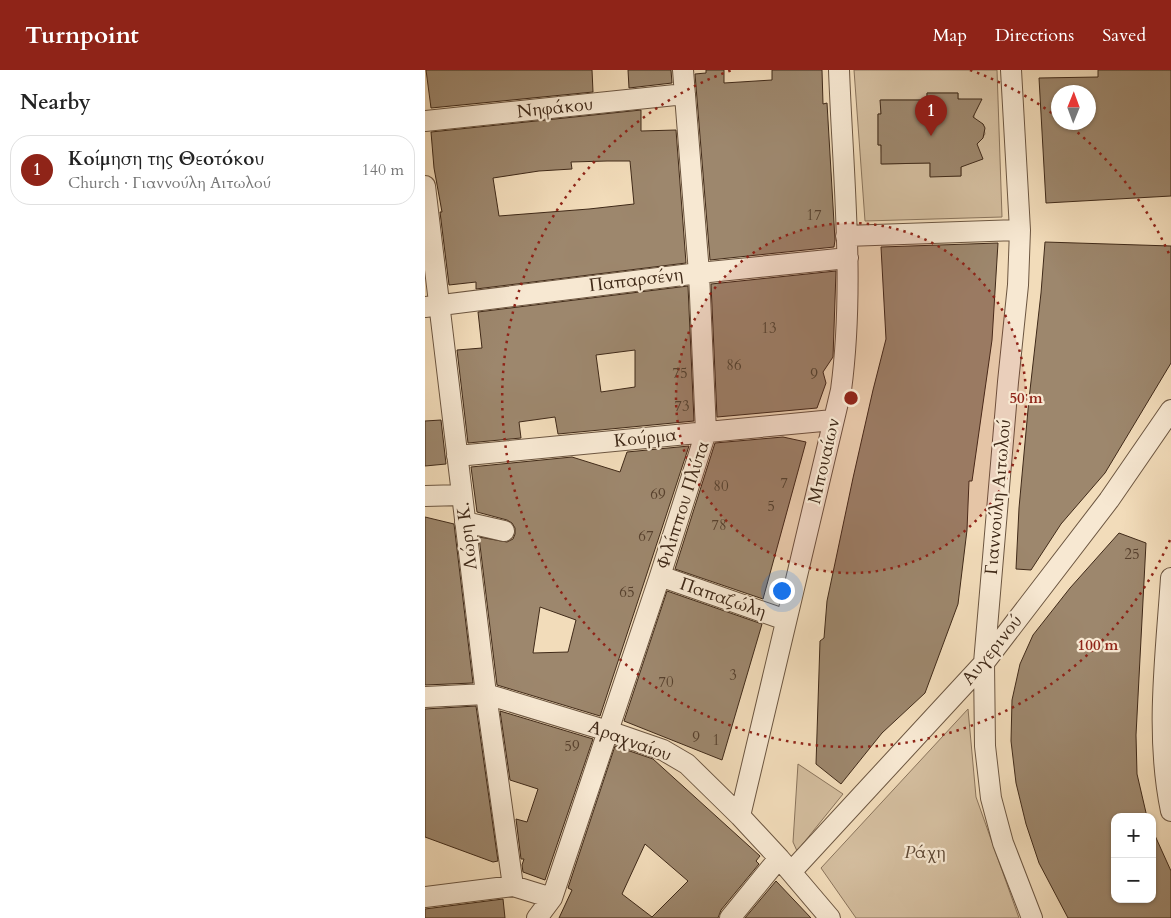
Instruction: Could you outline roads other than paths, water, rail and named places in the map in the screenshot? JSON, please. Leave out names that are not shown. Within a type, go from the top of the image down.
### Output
[{"type":"street","name":"Φιλίππου Πλύτα","points":[[537,918],[552,898],[660,576],[706,432],[699,272],[683,70]]},
{"type":"street","name":"Μπουαίων","points":[[740,816],[841,390],[846,351],[848,258],[839,70]]},
{"type":"street","name":"Γιαννούλη Αιτωλού","points":[[1011,70],[1020,230],[1018,285],[983,663],[985,746],[991,798],[1003,843],[1032,918]]},
{"type":"street","name":"Νηφάκου","points":[[425,121],[685,94]]},
{"type":"street","name":"Λώρη Κ.","points":[[425,186],[432,306],[457,456],[486,694],[513,886]]},
{"type":"street","points":[[846,236],[1020,230]]},
{"type":"street","name":"Παπαρσένη","points":[[432,306],[699,272],[848,258]]},
{"type":"street","name":"Αυγερινού","points":[[730,918],[785,865],[983,663],[1109,500],[1171,410]]},
{"type":"street","name":"Κούρμα","points":[[457,456],[833,420]]},
{"type":"street","points":[[425,496],[462,495]]},
{"type":"street","points":[[465,522],[504,531]]},
{"type":"street","name":"Παπαζώλη","points":[[660,576],[786,620]]},
{"type":"street","points":[[1171,578],[1165,772],[1171,811]]},
{"type":"street","name":"Αραχναίου","points":[[425,697],[486,694],[608,731],[663,750],[687,764],[740,816],[830,918]]},
{"type":"street","points":[[425,897],[513,886],[552,898]]},
{"type":"place","name":"Κοίμηση της Θεοτόκου","points":[[931,136]]},
{"type":"park label","name":"Ράχη","points":[[925,852]]}]
